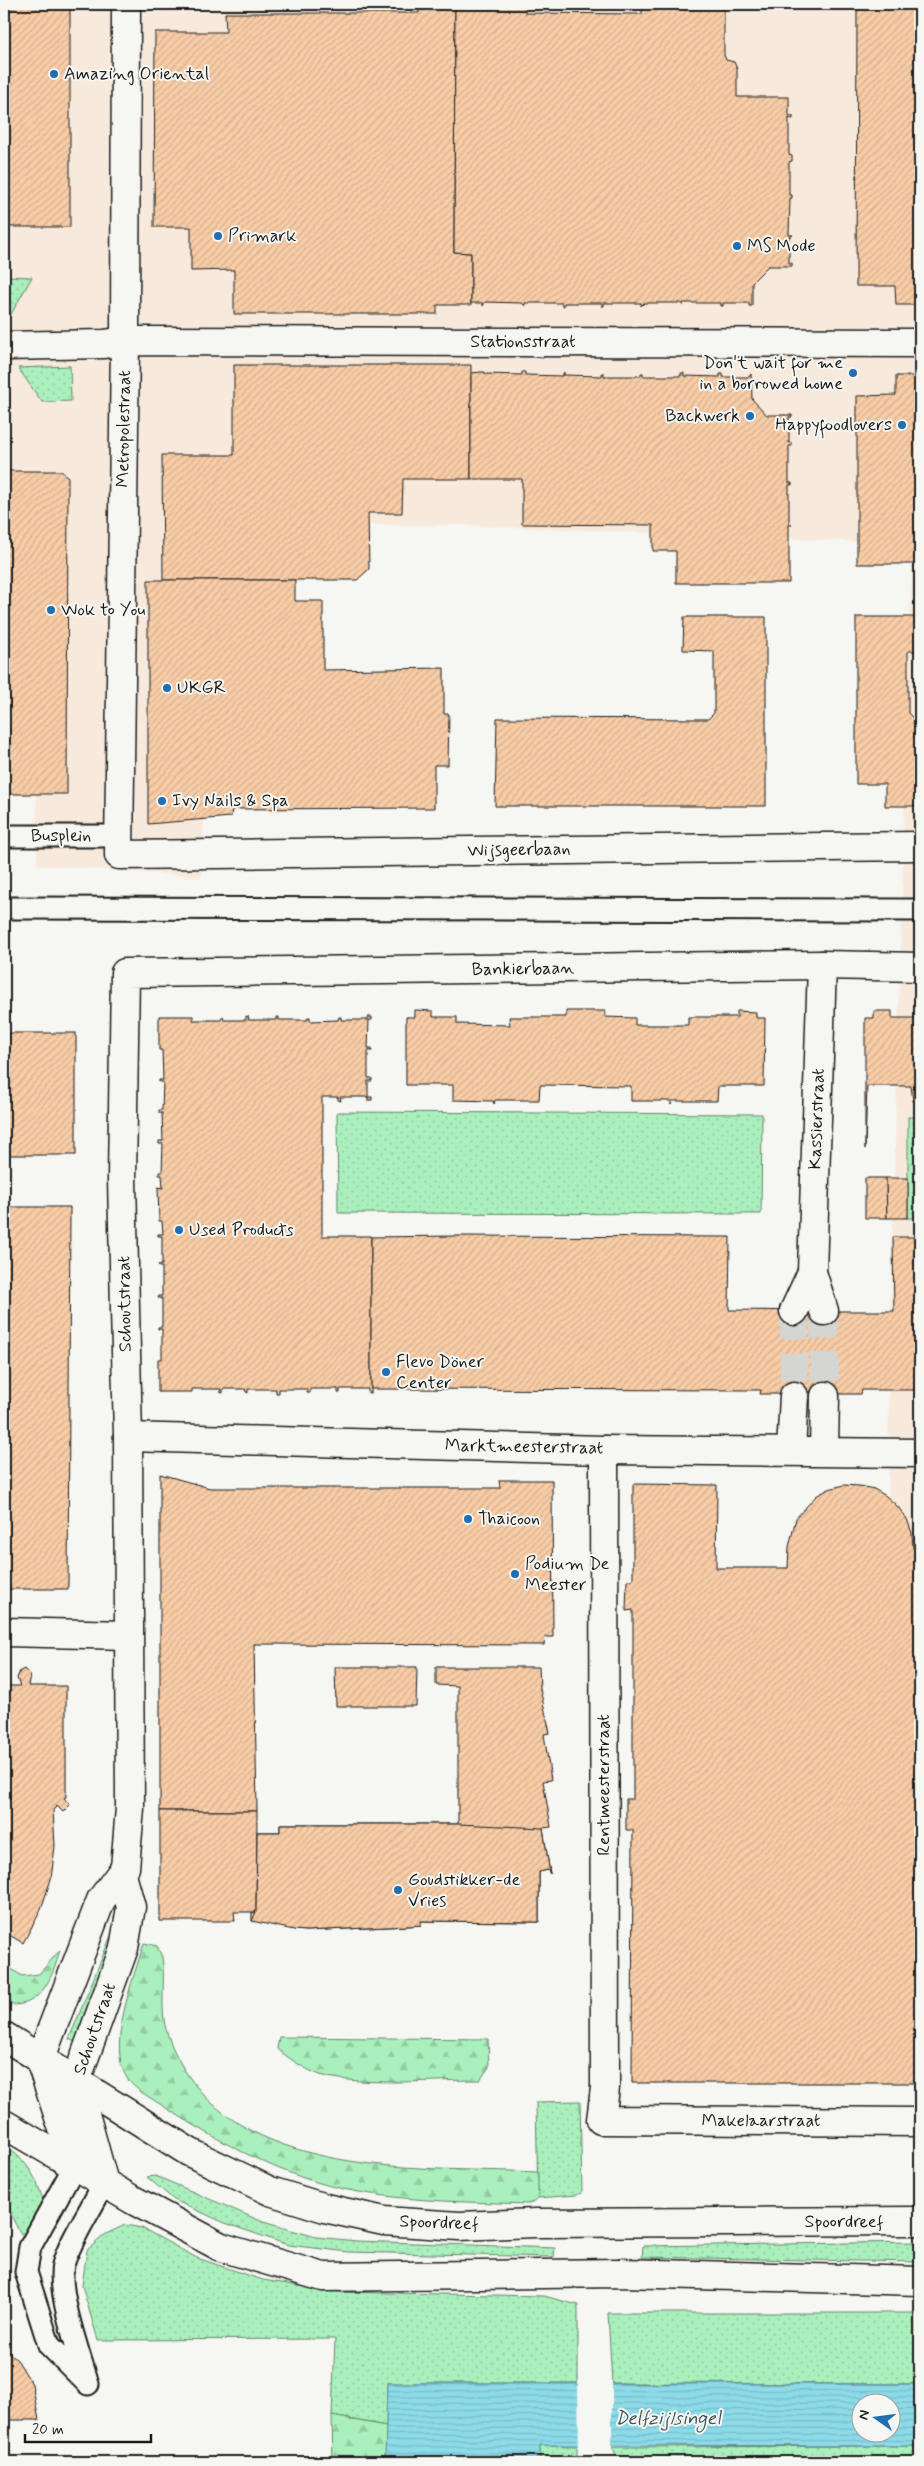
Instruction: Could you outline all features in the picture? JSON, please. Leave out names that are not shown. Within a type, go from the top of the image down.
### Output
[{"type":"street","name":"Metropolestraat","points":[[119,845],[126,341],[126,4]]},
{"type":"street","name":"Stationsstraat","points":[[4,346],[104,344],[126,341],[920,343]]},
{"type":"street","name":"Wijsgeerbaan","points":[[119,845],[920,846]]},
{"type":"street","name":"Bankierbaan","points":[[125,973],[822,965],[920,967]]},
{"type":"street","name":"Kassierstraat","points":[[822,965],[812,1272],[824,1311]]},
{"type":"street","name":"Schoutstraat","points":[[75,2165],[40,2060],[101,1900],[122,1875],[125,1868],[130,1808],[128,1437],[122,1179],[125,973]]},
{"type":"street","name":"Kassierstraat","points":[[794,1311],[812,1272]]},
{"type":"street","points":[[791,1451],[794,1396]]},
{"type":"street","points":[[824,1451],[825,1396]]},
{"type":"street","name":"Marktmeesterstraat","points":[[128,1437],[604,1450],[920,1453]]},
{"type":"street","name":"Rentmeesterstraat","points":[[601,2120],[605,2088],[604,1450]]},
{"type":"street","points":[[4,1632],[128,1635]]},
{"type":"street","name":"Schoutstraat","points":[[104,2183],[76,2081],[124,1948],[131,1906],[122,1875]]},
{"type":"street","name":"Spoordreef","points":[[4,2036],[189,2152],[270,2190],[325,2208],[384,2221],[459,2226],[536,2223],[920,2221]]},
{"type":"street","name":"Makelaarstraat","points":[[601,2120],[920,2122]]},
{"type":"street","points":[[4,2124],[104,2183],[221,2247],[323,2277],[621,2273],[920,2281]]},
{"type":"lane","name":"Busplein","points":[[4,836],[119,845]]},
{"type":"lane","points":[[4,908],[920,910]]},
{"type":"lane","points":[[75,2165],[30,2247],[26,2272],[49,2345],[88,2384],[71,2327],[64,2288],[63,2266],[104,2183]]},
{"type":"shaded area","points":[[37,4],[920,4],[920,1865],[886,1865],[889,1356],[912,544],[460,525],[214,524],[202,877],[37,865],[33,512],[4,510],[4,166],[33,164]]},
{"type":"green space","points":[[5,276],[32,277],[10,316],[4,315]]},
{"type":"green space","points":[[70,366],[71,401],[42,402],[18,368]]},
{"type":"green space","points":[[337,1112],[762,1114],[761,1214],[338,1213]]},
{"type":"green space","points":[[908,1117],[920,1117],[920,1218],[908,1218]]},
{"type":"green space","points":[[115,1937],[77,2043],[69,2039],[110,1938]]},
{"type":"green space","points":[[144,1943],[157,1946],[162,1957],[163,2015],[167,2033],[192,2082],[228,2117],[273,2141],[324,2156],[378,2165],[433,2169],[538,2172],[538,2198],[529,2204],[444,2201],[401,2198],[329,2186],[273,2166],[245,2153],[192,2124],[141,2092],[127,2078],[121,2064],[119,2048],[124,2012]]},
{"type":"green space","points":[[60,1950],[48,1982],[35,1998],[26,2003],[16,2005],[4,2004],[4,1964],[22,1976],[39,1974]]},
{"type":"green space","points":[[279,2037],[488,2039],[489,2067],[480,2080],[384,2082],[346,2080],[321,2075],[295,2062],[277,2049]]},
{"type":"green space","points":[[580,2101],[582,2193],[538,2198],[536,2102]]},
{"type":"green space","points":[[4,2145],[20,2158],[31,2171],[45,2206],[25,2239],[12,2218],[6,2194]]},
{"type":"green space","points":[[156,2176],[263,2222],[316,2237],[357,2241],[555,2248],[554,2257],[349,2252],[288,2245],[225,2223],[174,2200],[147,2177]]},
{"type":"green space","points":[[125,2225],[142,2228],[197,2258],[263,2280],[337,2292],[544,2296],[578,2305],[578,2383],[387,2383],[386,2426],[332,2416],[335,2339],[98,2340],[82,2286],[87,2250],[106,2234]]},
{"type":"green space","points":[[920,2242],[920,2262],[642,2257],[643,2246]]},
{"type":"green space","points":[[608,2313],[920,2313],[920,2384],[612,2383]]},
{"type":"green space","points":[[332,2416],[386,2426],[385,2462],[333,2462]]},
{"type":"green space","points":[[540,2445],[577,2446],[577,2462],[540,2462]]},
{"type":"green space","points":[[920,2446],[920,2462],[618,2462],[613,2447]]},
{"type":"water","name":"Delfzijlsingel","points":[[387,2383],[920,2384],[920,2446],[540,2445],[540,2462],[385,2462]]},
{"type":"pier","points":[[578,2381],[612,2381],[612,2449],[579,2449]]},
{"type":"building","points":[[4,4],[70,4],[70,227],[4,227]]},
{"type":"building","points":[[419,4],[455,4],[454,252],[471,253],[471,305],[437,305],[437,314],[234,314],[234,270],[191,271],[191,227],[154,227],[155,32],[226,32],[225,13],[419,13]]},
{"type":"building","points":[[455,4],[526,4],[525,13],[642,14],[642,4],[724,4],[724,55],[726,60],[734,62],[737,69],[737,97],[789,97],[789,116],[793,116],[793,119],[789,118],[789,155],[792,156],[792,161],[789,162],[789,195],[792,195],[792,198],[790,198],[789,235],[793,235],[789,237],[789,263],[792,263],[792,266],[768,266],[752,282],[752,306],[749,306],[749,303],[723,303],[723,306],[721,306],[721,303],[683,303],[683,306],[681,303],[644,303],[641,306],[641,303],[604,303],[604,306],[602,306],[602,303],[564,303],[564,306],[562,306],[562,303],[525,303],[525,306],[522,303],[485,302],[483,306],[483,303],[471,303],[471,253],[454,252]]},
{"type":"building","points":[[857,4],[920,4],[920,305],[896,305],[895,286],[856,286]]},
{"type":"building","points":[[234,365],[471,365],[471,479],[403,479],[402,513],[368,513],[369,569],[357,580],[163,580],[162,455],[234,455]]},
{"type":"building","points":[[485,372],[485,374],[522,375],[522,372],[525,372],[525,375],[562,376],[564,372],[564,375],[602,376],[602,373],[604,373],[604,376],[641,376],[641,373],[643,373],[643,376],[681,376],[681,373],[684,373],[684,376],[720,377],[720,374],[723,374],[723,377],[749,377],[751,374],[752,399],[767,415],[792,415],[792,417],[789,417],[789,443],[792,443],[792,446],[789,446],[789,483],[792,483],[792,485],[789,485],[789,522],[792,525],[789,525],[789,583],[676,583],[676,551],[653,551],[653,525],[522,524],[522,479],[471,479],[471,373]]},
{"type":"building","points":[[896,376],[920,376],[920,564],[857,564],[857,396],[896,395]]},
{"type":"building","points":[[4,471],[61,471],[68,477],[67,794],[5,794],[4,798]]},
{"type":"building","points":[[148,580],[295,580],[295,601],[323,601],[323,670],[444,668],[444,714],[449,714],[448,765],[434,765],[434,808],[232,809],[231,817],[148,824]]},
{"type":"building","points":[[684,617],[766,617],[766,806],[495,806],[497,718],[708,719],[714,713],[714,651],[683,650]]},
{"type":"building","points":[[856,617],[920,617],[920,651],[908,651],[908,713],[914,719],[920,719],[920,806],[885,806],[885,784],[856,784]]},
{"type":"building","points":[[415,1010],[433,1011],[433,1017],[457,1017],[457,1024],[510,1025],[509,1017],[566,1017],[566,1011],[605,1011],[605,1017],[635,1018],[635,1025],[688,1025],[688,1017],[737,1017],[737,1011],[756,1012],[756,1018],[765,1018],[764,1086],[718,1086],[717,1101],[672,1101],[671,1105],[671,1101],[631,1101],[631,1086],[540,1085],[539,1100],[495,1100],[494,1104],[493,1101],[453,1100],[453,1085],[406,1085],[406,1017],[415,1017]]},
{"type":"building","points":[[874,1011],[892,1011],[892,1018],[920,1018],[920,1101],[913,1101],[911,1086],[867,1086],[865,1149],[865,1018],[874,1018]]},
{"type":"building","points":[[159,1016],[193,1016],[193,1020],[221,1020],[223,1016],[224,1020],[246,1020],[246,1016],[249,1017],[248,1020],[277,1020],[277,1017],[279,1017],[279,1020],[307,1020],[310,1017],[310,1021],[338,1020],[339,1017],[341,1017],[341,1020],[368,1020],[368,1017],[372,1017],[372,1020],[369,1020],[368,1048],[372,1048],[372,1051],[368,1051],[368,1078],[372,1078],[372,1081],[368,1081],[368,1097],[340,1097],[341,1101],[338,1100],[338,1097],[322,1097],[322,1236],[371,1236],[371,1393],[368,1393],[368,1389],[340,1389],[340,1393],[338,1393],[338,1389],[310,1389],[310,1393],[307,1393],[307,1389],[279,1389],[279,1393],[276,1393],[276,1389],[248,1389],[248,1393],[245,1389],[223,1389],[223,1393],[220,1392],[221,1389],[192,1389],[192,1392],[158,1392],[158,1359],[162,1359],[162,1329],[158,1329],[158,1327],[162,1327],[162,1298],[158,1298],[162,1296],[162,1267],[158,1265],[162,1265],[162,1236],[158,1236],[158,1234],[163,1234],[162,1221],[159,1221],[158,1187],[163,1188],[162,1175],[159,1175],[159,1172],[162,1172],[163,1144],[159,1144],[159,1141],[163,1141],[162,1113],[159,1113],[159,1110],[162,1110],[163,1082],[159,1082],[159,1080],[163,1080],[162,1050],[159,1050]]},
{"type":"building","points":[[4,1033],[76,1033],[76,1155],[4,1155]]},
{"type":"building","points":[[865,1178],[886,1178],[887,1218],[865,1218]]},
{"type":"building","points":[[886,1178],[908,1178],[908,1218],[887,1218]]},
{"type":"building","points":[[4,1207],[70,1207],[68,1589],[4,1589]]},
{"type":"building","points":[[371,1237],[730,1237],[729,1310],[824,1311],[894,1311],[893,1237],[920,1237],[920,1390],[862,1390],[861,1394],[839,1394],[839,1396],[784,1396],[784,1394],[760,1394],[761,1390],[371,1389]]},
{"type":"building","points":[[160,1474],[210,1488],[500,1488],[499,1480],[552,1480],[553,1637],[545,1637],[544,1645],[254,1644],[257,1811],[160,1811]]},
{"type":"building","points":[[633,1484],[717,1485],[716,1568],[788,1568],[789,1547],[796,1518],[816,1496],[829,1489],[844,1485],[874,1489],[886,1496],[907,1519],[912,1533],[913,1548],[920,1548],[920,2083],[632,2083],[633,1830],[626,1830],[626,1799],[633,1799],[633,1610],[626,1611],[627,1580],[633,1580]]},
{"type":"building","points":[[335,1667],[417,1667],[416,1706],[336,1706]]},
{"type":"building","name":"Goudstikker-de Vries","points":[[436,1667],[539,1667],[540,1689],[550,1733],[544,1734],[551,1780],[543,1781],[551,1827],[543,1828],[550,1874],[548,1870],[539,1872],[539,1922],[421,1921],[421,1925],[306,1931],[294,1930],[294,1921],[252,1921],[252,1912],[256,1912],[257,1832],[280,1832],[280,1824],[458,1824],[458,1686],[436,1685]]},
{"type":"building","points":[[24,1669],[30,1675],[28,1686],[66,1686],[66,1797],[64,1798],[70,1805],[63,1812],[57,1806],[53,1810],[55,1846],[51,1879],[40,1912],[23,1943],[4,1932],[4,1686],[20,1686],[17,1678],[20,1671]]},
{"type":"building","points":[[160,1811],[257,1811],[256,1912],[234,1912],[235,1921],[160,1921]]},
{"type":"building","name":"Goudstikker-de Vries","points":[[280,1824],[458,1824],[543,1828],[550,1874],[548,1870],[539,1872],[539,1922],[421,1921],[421,1925],[306,1931],[252,1921],[256,1912],[257,1832],[280,1832]]},
{"type":"building","points":[[4,2348],[18,2361],[32,2384],[39,2420],[4,2420]]},
{"type":"tunnel","points":[[794,1311],[794,1396]]},
{"type":"tunnel","points":[[824,1311],[825,1396]]},
{"type":"place","name":"Amazing Oriental","points":[[54,74]]},
{"type":"place","name":"Primark","points":[[218,236]]},
{"type":"place","name":"MS Mode","points":[[737,246]]},
{"type":"place","name":"Don't wait for me in a borrowed home","points":[[853,373]]},
{"type":"place","name":"Backwerk","points":[[750,416]]},
{"type":"place","name":"Happyfoodlovers","points":[[902,425]]},
{"type":"place","name":"Wok to You","points":[[51,610]]},
{"type":"place","name":"UKGR","points":[[167,688]]},
{"type":"place","name":"Ivy Nails & Spa","points":[[162,801]]},
{"type":"place","name":"Used Products","points":[[179,1230]]},
{"type":"place","name":"Flevo Döner Center","points":[[386,1372]]},
{"type":"place","name":"Thaicoon","points":[[468,1519]]},
{"type":"place","name":"Podium De Meester","points":[[515,1574]]},
{"type":"place","name":"Goudstikker-de Vries","points":[[398,1890]]}]
